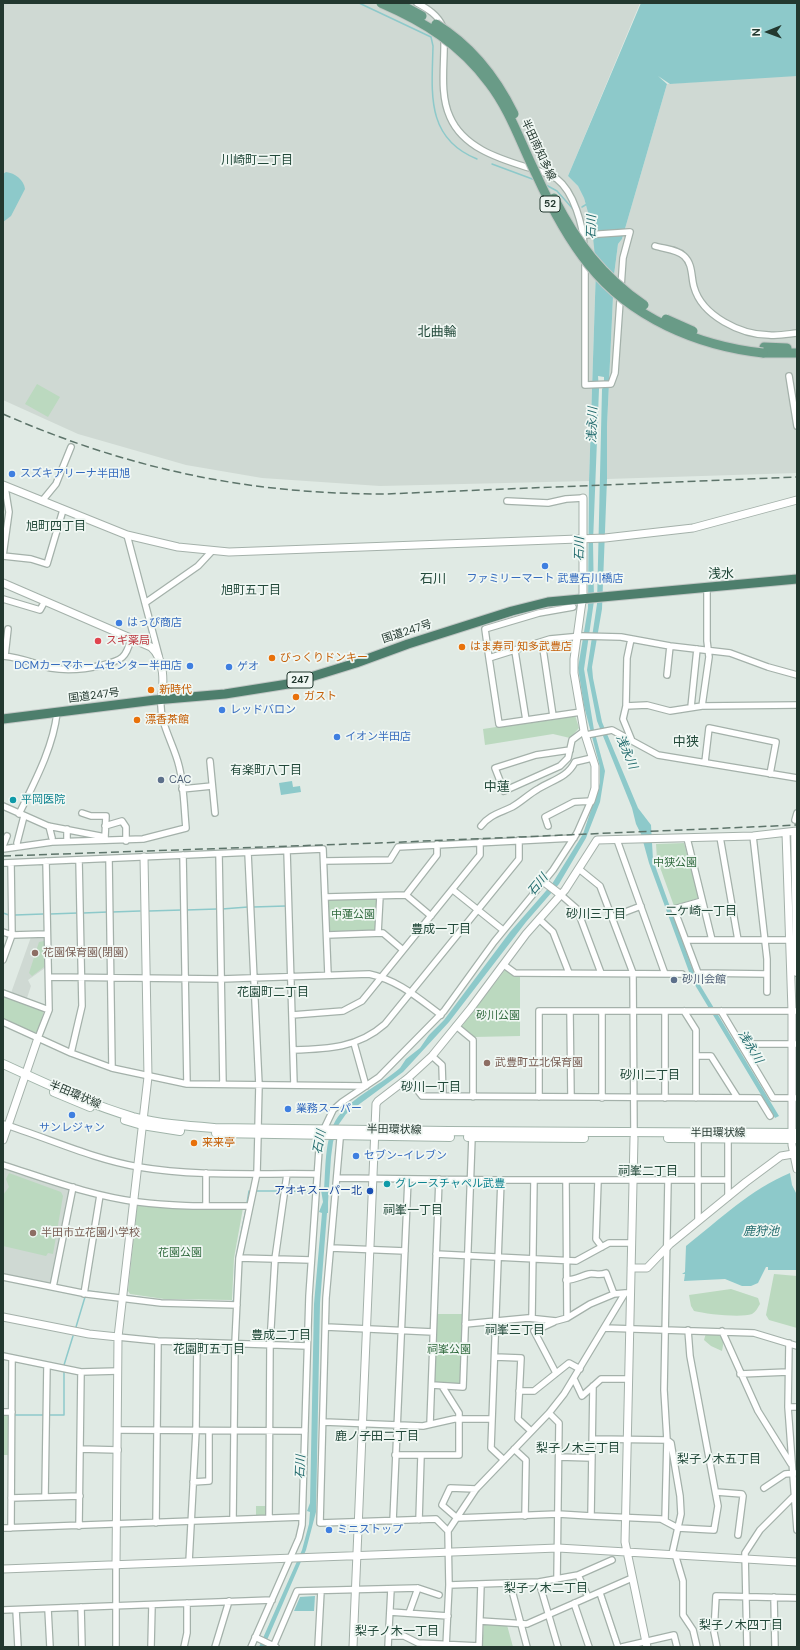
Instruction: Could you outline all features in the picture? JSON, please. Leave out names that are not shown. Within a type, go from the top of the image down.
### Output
[{"type":"highway","name":"国道247号","points":[[3,720],[161,700],[225,694],[288,684],[512,611],[548,602],[797,579]]},
{"type":"main road","name":"半田南知多線","points":[[381,3],[416,18],[438,32],[469,58],[490,84],[510,118],[556,216],[571,241],[590,267],[622,297],[677,332],[709,343],[739,351],[797,347]]},
{"type":"main road","name":"半田南知多線","points":[[398,3],[447,31],[487,68],[505,95],[568,225],[592,260],[611,280],[660,316],[690,331],[763,350],[797,353]]},
{"type":"main road","name":"半田環状線","points":[[3,1064],[24,1076],[105,1114],[176,1130],[323,1132],[341,1134],[376,1133],[634,1136],[698,1139],[795,1136]]},
{"type":"main road","name":"半田環状線","points":[[3,1070],[24,1076]]},
{"type":"main road","name":"半田環状線","points":[[376,1133],[472,1137],[795,1136]]},
{"type":"street","points":[[417,3],[440,19],[443,27],[445,98],[449,115],[457,130],[473,145],[504,160],[545,173],[558,180],[574,204],[582,224],[585,258],[585,384],[611,384],[615,373],[623,258],[629,232],[585,235]]},
{"type":"street","points":[[655,246],[678,252],[688,260],[694,288],[700,302],[707,311],[719,320],[761,335],[797,333]]},
{"type":"street","points":[[788,376],[797,426]]},
{"type":"street","points":[[42,501],[56,484],[71,447]]},
{"type":"street","points":[[4,486],[127,535],[170,546],[212,551],[306,550],[605,538],[693,528],[797,500]]},
{"type":"street","points":[[4,486],[9,512],[3,556],[31,559],[47,564],[63,510]]},
{"type":"street","points":[[251,1647],[299,1538],[302,1517],[311,1260],[317,1174],[323,1132],[333,1110],[379,1077],[441,1015],[503,930],[544,882],[574,838],[591,801],[595,788],[596,776],[581,712],[574,673],[585,598],[583,498],[548,502],[508,501]]},
{"type":"street","points":[[7,836],[3,847],[67,841],[126,841],[164,835],[186,828],[179,766],[164,723],[161,706],[162,665],[127,535]]},
{"type":"street","points":[[145,603],[198,566],[212,551]]},
{"type":"street","points":[[3,583],[151,647],[156,651],[160,658]]},
{"type":"street","points":[[702,706],[709,650],[707,642],[707,587]]},
{"type":"street","points":[[3,599],[40,610],[45,601]]},
{"type":"street","points":[[573,607],[539,613],[485,629],[499,724],[581,712]]},
{"type":"street","points":[[8,629],[4,656],[68,670],[90,668],[123,658],[128,653],[131,638]]},
{"type":"street","points":[[489,658],[550,639],[600,637],[631,639],[670,646],[730,653],[768,667],[797,675]]},
{"type":"street","points":[[631,639],[626,672],[626,706],[624,722],[632,741]]},
{"type":"street","points":[[542,642],[553,716]]},
{"type":"street","points":[[667,675],[670,646]]},
{"type":"street","points":[[691,707],[697,649]]},
{"type":"street","points":[[515,651],[526,720]]},
{"type":"street","points":[[626,706],[648,705],[670,711],[702,706],[797,705]]},
{"type":"street","points":[[17,843],[22,815],[41,766],[56,722],[57,713]]},
{"type":"street","points":[[704,762],[709,728],[776,742],[770,774]]},
{"type":"street","points":[[570,750],[536,755],[495,768],[504,791],[560,766],[568,758],[570,750],[572,740],[586,734],[608,730],[612,730],[658,756],[704,762],[797,778]]},
{"type":"street","points":[[481,826],[490,817],[512,807],[538,789],[566,774],[575,762],[592,758]]},
{"type":"street","points":[[210,761],[216,813]]},
{"type":"street","points":[[182,789],[212,786]]},
{"type":"street","points":[[548,826],[544,817],[574,802],[591,801]]},
{"type":"street","points":[[3,806],[49,826],[105,837],[106,816],[92,816],[82,813]]},
{"type":"street","points":[[795,820],[797,813]]},
{"type":"street","points":[[105,826],[122,821],[126,827],[126,841]]},
{"type":"street","points":[[49,826],[52,838]]},
{"type":"street","points":[[66,829],[67,841]]},
{"type":"street","points":[[786,833],[789,940],[794,973]]},
{"type":"street","points":[[353,1647],[368,1329],[376,1104],[432,1056],[579,869],[597,840],[653,840],[753,836],[786,833],[795,834],[795,1136],[793,1154],[797,1169]]},
{"type":"street","points":[[753,836],[767,974],[767,992]]},
{"type":"street","points":[[720,837],[738,940]]},
{"type":"street","points":[[325,861],[390,860],[398,847],[574,838]]},
{"type":"street","points":[[687,838],[712,940]]},
{"type":"street","points":[[293,1050],[337,1048],[354,1043],[379,1030],[411,993],[519,859],[519,840]]},
{"type":"street","points":[[617,840],[665,974]]},
{"type":"street","points":[[292,1015],[332,1013],[349,1008],[365,998],[480,855],[480,842]]},
{"type":"street","points":[[406,895],[437,856],[437,844]]},
{"type":"street","points":[[3,863],[323,849],[325,861],[328,975]]},
{"type":"street","points":[[287,851],[294,1085]]},
{"type":"street","points":[[233,1519],[235,1343],[239,1258],[257,1173],[258,1131],[258,1085],[248,853]]},
{"type":"street","points":[[219,854],[223,1084]]},
{"type":"street","points":[[183,856],[187,1084]]},
{"type":"street","points":[[116,1647],[118,1337],[148,1077],[144,857]]},
{"type":"street","points":[[109,859],[112,1068]]},
{"type":"street","points":[[71,1053],[82,1006],[79,860]]},
{"type":"street","points":[[3,1140],[5,1125],[49,1010],[46,861]]},
{"type":"street","points":[[3,960],[12,935],[11,863]]},
{"type":"street","points":[[579,869],[600,886],[633,974],[634,1136],[631,1268],[627,1293],[629,1328],[626,1551],[646,1644]]},
{"type":"street","points":[[544,882],[577,909],[601,973]]},
{"type":"street","points":[[453,890],[503,930]]},
{"type":"street","points":[[326,897],[406,895],[431,916]]},
{"type":"street","points":[[378,933],[380,896]]},
{"type":"street","points":[[702,901],[674,909],[698,973],[767,974]]},
{"type":"street","points":[[612,917],[641,906]]},
{"type":"street","points":[[539,919],[553,932],[569,973]]},
{"type":"street","points":[[3,932],[12,935],[47,934]]},
{"type":"street","points":[[327,935],[383,933],[403,950]]},
{"type":"street","points":[[686,940],[789,940]]},
{"type":"street","points":[[504,965],[515,973],[682,974]]},
{"type":"street","points":[[49,977],[221,979],[362,974],[382,977],[405,988],[441,1015]]},
{"type":"street","points":[[3,992],[49,1010]]},
{"type":"street","points":[[570,1010],[571,1097]]},
{"type":"street","points":[[721,1010],[773,1098]]},
{"type":"street","points":[[539,1097],[539,1011],[794,1011]]},
{"type":"street","points":[[602,1011],[602,1098]]},
{"type":"street","points":[[665,1011],[665,1098]]},
{"type":"street","points":[[684,1011],[696,1030],[696,1098]]},
{"type":"street","points":[[3,1022],[71,1053],[112,1068],[148,1077],[187,1084],[366,1086]]},
{"type":"street","points":[[456,1026],[473,1040],[473,1097]]},
{"type":"street","points":[[354,1043],[366,1086]]},
{"type":"street","points":[[741,1044],[794,1044]]},
{"type":"street","points":[[432,1056],[442,1065],[443,1096]]},
{"type":"street","points":[[696,1056],[711,1056],[737,1097]]},
{"type":"street","points":[[408,1078],[422,1096],[795,1098]]},
{"type":"street","points":[[759,1098],[770,1116]]},
{"type":"street","points":[[5,1125],[88,1154],[137,1167],[206,1172],[317,1174]]},
{"type":"street","points":[[341,1134],[326,1327],[320,1523],[436,1519],[448,1531]]},
{"type":"street","points":[[432,1385],[463,1387],[472,1137]]},
{"type":"street","points":[[728,1138],[728,1197]]},
{"type":"street","points":[[698,1139],[698,1221]]},
{"type":"street","points":[[631,1268],[647,1268],[668,1247],[728,1197],[778,1158],[793,1154]]},
{"type":"street","points":[[3,1165],[100,1195],[134,1201],[165,1205],[250,1206]]},
{"type":"street","points":[[206,1172],[206,1206]]},
{"type":"street","points":[[269,1518],[270,1344],[275,1259],[287,1174]]},
{"type":"street","points":[[337,1178],[566,1181],[728,1180]]},
{"type":"street","points":[[393,1521],[408,1179]]},
{"type":"street","points":[[430,1424],[439,1179]]},
{"type":"street","points":[[502,1180],[491,1448],[504,1460]]},
{"type":"street","points":[[532,1318],[534,1180]]},
{"type":"street","points":[[566,1181],[565,1260],[567,1318]]},
{"type":"street","points":[[598,1181],[596,1238],[602,1247]]},
{"type":"street","points":[[665,1520],[667,1440],[664,1390],[668,1247],[668,1181]]},
{"type":"street","points":[[54,1287],[73,1187]]},
{"type":"street","points":[[84,1294],[100,1195]]},
{"type":"street","points":[[436,1254],[576,1261],[609,1243],[631,1243]]},
{"type":"street","points":[[331,1248],[405,1251]]},
{"type":"street","points":[[239,1258],[311,1260]]},
{"type":"street","points":[[566,1280],[574,1280],[589,1274],[600,1276],[606,1273],[614,1294]]},
{"type":"street","points":[[3,1277],[84,1294],[161,1303],[237,1305]]},
{"type":"street","points":[[556,1373],[534,1331],[556,1321],[567,1318],[590,1304],[614,1294],[627,1293]]},
{"type":"street","points":[[446,1646],[449,1585],[448,1531],[476,1489],[549,1413],[574,1379],[604,1328],[627,1293]]},
{"type":"street","points":[[3,1317],[89,1334],[158,1341],[307,1346]]},
{"type":"street","points":[[465,1324],[496,1320],[532,1318],[556,1321]]},
{"type":"street","points":[[326,1327],[433,1332]]},
{"type":"street","points":[[604,1328],[754,1333],[797,1346]]},
{"type":"street","points":[[476,1489],[450,1488],[442,1505],[457,1518],[558,1514],[665,1520],[678,1528],[714,1530],[718,1506],[690,1356],[688,1330]]},
{"type":"street","points":[[722,1332],[740,1374],[764,1422],[792,1465],[795,1473],[794,1497],[797,1530]]},
{"type":"street","points":[[156,1523],[158,1341]]},
{"type":"street","points":[[189,1562],[196,1431],[197,1342]]},
{"type":"street","points":[[789,1343],[788,1407],[792,1465]]},
{"type":"street","points":[[3,1356],[80,1372],[118,1371]]},
{"type":"street","points":[[495,1357],[521,1358],[518,1419],[531,1431]]},
{"type":"street","points":[[11,1528],[12,1358]]},
{"type":"street","points":[[519,1391],[534,1391],[569,1363],[580,1369]]},
{"type":"street","points":[[46,1497],[47,1365]]},
{"type":"street","points":[[79,1526],[80,1372]]},
{"type":"street","points":[[740,1374],[788,1372]]},
{"type":"street","points":[[574,1379],[582,1396],[601,1379],[628,1379]]},
{"type":"street","points":[[395,1455],[459,1455],[459,1413],[442,1386]]},
{"type":"street","points":[[591,1516],[593,1386]]},
{"type":"street","points":[[788,1407],[797,1407]]},
{"type":"street","points":[[3,1412],[12,1412]]},
{"type":"street","points":[[549,1413],[559,1423],[557,1579]]},
{"type":"street","points":[[324,1422],[423,1426],[460,1419],[492,1419]]},
{"type":"street","points":[[118,1430],[305,1431]]},
{"type":"street","points":[[193,1482],[209,1481],[209,1431]]},
{"type":"street","points":[[592,1438],[667,1440],[671,1442],[680,1496],[681,1514],[674,1554],[683,1581],[683,1615],[693,1630],[697,1647]]},
{"type":"street","points":[[514,1449],[526,1460],[525,1516]]},
{"type":"street","points":[[80,1450],[118,1450]]},
{"type":"street","points":[[419,1520],[421,1456]]},
{"type":"street","points":[[559,1457],[592,1458]]},
{"type":"street","points":[[764,1488],[783,1475],[795,1473]]},
{"type":"street","points":[[716,1492],[742,1494],[738,1535]]},
{"type":"street","points":[[11,1498],[80,1496]]},
{"type":"street","points":[[747,1647],[746,1550],[760,1530],[794,1497]]},
{"type":"street","points":[[3,1528],[302,1517]]},
{"type":"street","points":[[3,1569],[558,1548],[797,1562]]},
{"type":"street","points":[[449,1585],[540,1582],[578,1575],[612,1560]]},
{"type":"street","points":[[578,1575],[588,1597]]},
{"type":"street","points":[[480,1621],[521,1624],[533,1622],[632,1578]]},
{"type":"street","points":[[540,1582],[558,1647]]},
{"type":"street","points":[[510,1583],[527,1647]]},
{"type":"street","points":[[389,1636],[404,1636],[418,1645],[479,1646],[481,1584]]},
{"type":"street","points":[[255,1637],[274,1646],[297,1592],[418,1588],[439,1595]]},
{"type":"street","points":[[409,1613],[418,1588]]},
{"type":"street","points":[[388,1647],[391,1589]]},
{"type":"street","points":[[318,1647],[321,1591]]},
{"type":"street","points":[[600,1592],[618,1647]]},
{"type":"street","points":[[717,1647],[714,1632],[716,1596],[797,1598]]},
{"type":"street","points":[[774,1597],[775,1647]]},
{"type":"street","points":[[3,1610],[272,1600]]},
{"type":"street","points":[[215,1647],[229,1601]]},
{"type":"street","points":[[184,1647],[187,1633],[187,1603]]},
{"type":"street","points":[[574,1603],[589,1647]]},
{"type":"street","points":[[151,1647],[152,1605]]},
{"type":"street","points":[[80,1607],[82,1647]]},
{"type":"street","points":[[48,1609],[50,1647]]},
{"type":"street","points":[[16,1610],[18,1647]]},
{"type":"street","points":[[390,1612],[448,1616]]},
{"type":"street","points":[[622,1647],[646,1644],[674,1634],[677,1647]]},
{"type":"shaded area","points":[[3,3],[640,3],[568,176],[578,186],[584,198],[592,227],[595,249],[596,267],[589,481],[380,486],[262,478],[186,465],[78,434],[3,400]]},
{"type":"shaded area","points":[[797,75],[797,473],[607,479],[607,426],[614,275],[618,244],[622,239],[667,84]]},
{"type":"shaded area","name":"花園保育園(閉園)","points":[[31,937],[44,938],[45,968],[28,980],[31,986],[27,998],[11,993]]},
{"type":"shaded area","name":"半田市立花園小学校","points":[[3,1168],[70,1189],[71,1191],[53,1282],[50,1285],[3,1275]]},
{"type":"green space","points":[[37,384],[60,397],[48,417],[25,404]]},
{"type":"green space","points":[[575,715],[579,728],[570,738],[553,734],[485,745],[483,729]]},
{"type":"green space","name":"中狭公園","points":[[684,843],[699,898],[674,906],[657,859],[656,844]]},
{"type":"green space","name":"中蓮公園","points":[[377,899],[376,929],[374,931],[329,931],[328,901]]},
{"type":"green space","points":[[44,941],[44,967],[32,976],[29,973],[39,942]]},
{"type":"green space","name":"砂川公園","points":[[505,970],[520,976],[520,1036],[474,1037],[462,1028],[462,1026]]},
{"type":"green space","points":[[3,995],[44,1011],[37,1033],[3,1020]]},
{"type":"green space","name":"半田市立花園小学校","points":[[9,1173],[61,1192],[63,1196],[53,1254],[48,1253],[46,1256],[3,1246],[3,1195],[9,1187],[6,1179]]},
{"type":"green space","name":"花園公園","points":[[140,1204],[243,1208],[234,1258],[232,1300],[164,1299],[130,1294],[128,1291],[137,1206]]},
{"type":"green space","points":[[774,1274],[797,1276],[797,1328],[769,1320],[766,1315]]},
{"type":"green space","points":[[731,1289],[758,1298],[760,1304],[755,1312],[747,1315],[732,1316],[694,1311],[691,1306],[689,1295]]},
{"type":"green space","name":"祠峯公園","points":[[436,1314],[463,1314],[461,1383],[459,1385],[434,1382]]},
{"type":"green space","points":[[706,1333],[721,1336],[723,1339],[722,1351],[711,1346],[704,1340]]},
{"type":"green space","points":[[3,1416],[9,1416],[9,1455],[3,1455]]},
{"type":"green space","points":[[256,1506],[267,1506],[267,1515],[256,1516]]},
{"type":"green space","points":[[484,1624],[507,1625],[513,1647],[482,1647]]},
{"type":"water","name":"浅永川","points":[[641,3],[797,3],[797,76],[670,84],[658,76],[667,84],[622,239],[618,244],[614,275],[607,426],[607,479],[602,609],[592,667],[602,722],[638,808],[651,825],[653,860],[697,980],[779,1116],[775,1118],[692,980],[649,863],[632,808],[597,721],[587,670],[597,604],[602,389],[604,386],[604,377],[598,376],[599,389],[593,542],[594,601],[584,669],[594,730],[605,771],[600,802],[586,838],[559,884],[526,922],[449,1022],[403,1072],[346,1114],[339,1124],[333,1142],[331,1157],[328,1213],[320,1303],[316,1512],[306,1550],[264,1647],[259,1647],[302,1550],[309,1524],[310,1512],[307,1511],[310,1503],[314,1304],[322,1213],[319,1212],[323,1202],[321,1190],[324,1190],[327,1150],[331,1130],[335,1121],[347,1107],[361,1095],[393,1074],[400,1068],[406,1059],[420,1048],[429,1035],[444,1020],[510,932],[552,884],[583,834],[600,783],[600,767],[584,706],[578,668],[588,608],[589,481],[596,267],[592,227],[584,198],[578,186],[568,176]]},
{"type":"water","points":[[6,172],[13,174],[18,178],[23,183],[25,189],[11,216],[3,222],[3,174]]},
{"type":"water","points":[[292,781],[293,787],[300,786],[301,792],[281,795],[279,783]]},
{"type":"water","name":"鹿狩池","points":[[790,1173],[792,1185],[797,1195],[797,1270],[768,1270],[768,1267],[766,1267],[758,1283],[751,1286],[742,1286],[725,1279],[684,1281],[685,1274],[682,1274],[685,1272],[686,1246],[749,1196]]},
{"type":"water","points":[[315,1596],[314,1611],[294,1611],[300,1597]]},
{"type":"waterway","points":[[359,3],[431,37],[433,46],[433,96],[435,112],[440,126],[448,139],[460,150],[477,159]]},
{"type":"waterway","points":[[492,164],[535,180]]},
{"type":"waterway","points":[[546,185],[557,191],[573,209]]},
{"type":"waterway","points":[[582,207],[587,204]]},
{"type":"waterway","points":[[253,907],[286,906]]},
{"type":"waterway","points":[[222,909],[248,907]]},
{"type":"waterway","points":[[186,910],[217,909]]},
{"type":"waterway","points":[[149,911],[182,910]]},
{"type":"waterway","points":[[112,912],[140,911]]},
{"type":"waterway","points":[[83,913],[108,912]]},
{"type":"waterway","points":[[3,913],[9,915]]},
{"type":"waterway","points":[[50,914],[78,913]]},
{"type":"waterway","points":[[15,915],[43,914]]},
{"type":"waterway","points":[[247,1203],[249,1191],[251,1191]]},
{"type":"waterway","points":[[255,1191],[282,1191]]},
{"type":"waterway","points":[[287,1191],[314,1192]]},
{"type":"waterway","points":[[210,1302],[232,1302],[234,1300],[236,1258],[246,1210]]},
{"type":"waterway","points":[[87,1291],[117,1295]]},
{"type":"waterway","points":[[128,1296],[144,1298]]},
{"type":"waterway","points":[[76,1327],[85,1297]]},
{"type":"waterway","points":[[64,1365],[73,1336]]},
{"type":"waterway","points":[[48,1415],[64,1415],[64,1371]]},
{"type":"waterway","points":[[14,1415],[44,1415]]},
{"type":"railway","points":[[3,414],[96,450],[190,475],[237,483],[334,493],[385,494],[797,477]]},
{"type":"railway","points":[[3,856],[379,843],[797,825]]},
{"type":"place","name":"スズキアリーナ半田旭","points":[[12,474]]},
{"type":"place","name":"ファミリーマート 武豊石川橋店","points":[[545,566]]},
{"type":"place","name":"はっぴ商店","points":[[119,623]]},
{"type":"place","name":"スギ薬局","points":[[98,641]]},
{"type":"place","name":"はま寿司 知多武豊店","points":[[462,647]]},
{"type":"place","name":"びっくりドンキー","points":[[272,658]]},
{"type":"place","name":"DCMカーマホームセンター半田店","points":[[190,666]]},
{"type":"place","name":"ゲオ","points":[[229,667]]},
{"type":"place","name":"新時代","points":[[151,690]]},
{"type":"place","name":"ガスト","points":[[296,697]]},
{"type":"place","name":"レッドバロン","points":[[222,710]]},
{"type":"place","name":"漂香茶館","points":[[137,720]]},
{"type":"place","name":"イオン半田店","points":[[337,737]]},
{"type":"place","name":"CAC","points":[[161,780]]},
{"type":"place","name":"平岡医院","points":[[13,800]]},
{"type":"place","name":"花園保育園(閉園)","points":[[35,953]]},
{"type":"place","name":"砂川会館","points":[[674,980]]},
{"type":"place","name":"武豊町立北保育園","points":[[487,1063]]},
{"type":"place","name":"業務スーパー","points":[[288,1109]]},
{"type":"place","name":"サンレジャン","points":[[72,1115]]},
{"type":"place","name":"来来亭","points":[[194,1143]]},
{"type":"place","name":"セブン-イレブン","points":[[356,1156]]},
{"type":"place","name":"グレースチャペル武豊","points":[[387,1184]]},
{"type":"place","name":"アオキスーパー北","points":[[370,1191]]},
{"type":"place","name":"半田市立花園小学校","points":[[33,1233]]},
{"type":"place","name":"ミニストップ","points":[[329,1530]]},
{"type":"district","name":"川崎町二丁目","points":[[257,161]]},
{"type":"district","name":"北曲輪","points":[[437,333]]},
{"type":"district","name":"旭町四丁目","points":[[56,527]]},
{"type":"district","name":"浅水","points":[[721,575]]},
{"type":"district","name":"石川","points":[[433,580]]},
{"type":"district","name":"旭町五丁目","points":[[251,591]]},
{"type":"district","name":"中狭","points":[[686,743]]},
{"type":"district","name":"有楽町八丁目","points":[[266,771]]},
{"type":"district","name":"中蓮","points":[[497,788]]},
{"type":"district","name":"二ケ崎一丁目","points":[[701,912]]},
{"type":"district","name":"砂川三丁目","points":[[596,915]]},
{"type":"district","name":"豊成一丁目","points":[[441,930]]},
{"type":"district","name":"花園町二丁目","points":[[273,993]]},
{"type":"district","name":"砂川二丁目","points":[[650,1076]]},
{"type":"district","name":"砂川一丁目","points":[[431,1088]]},
{"type":"district","name":"祠峯二丁目","points":[[648,1172]]},
{"type":"district","name":"祠峯一丁目","points":[[413,1211]]},
{"type":"district","name":"祠峯三丁目","points":[[515,1331]]},
{"type":"district","name":"豊成二丁目","points":[[281,1336]]},
{"type":"district","name":"花園町五丁目","points":[[209,1350]]},
{"type":"district","name":"鹿ノ子田二丁目","points":[[377,1437]]},
{"type":"district","name":"梨子ノ木三丁目","points":[[578,1449]]},
{"type":"district","name":"梨子ノ木五丁目","points":[[719,1460]]},
{"type":"district","name":"梨子ノ木二丁目","points":[[546,1589]]},
{"type":"district","name":"梨子ノ木四丁目","points":[[741,1626]]},
{"type":"district","name":"梨子ノ木一丁目","points":[[397,1632]]}]
